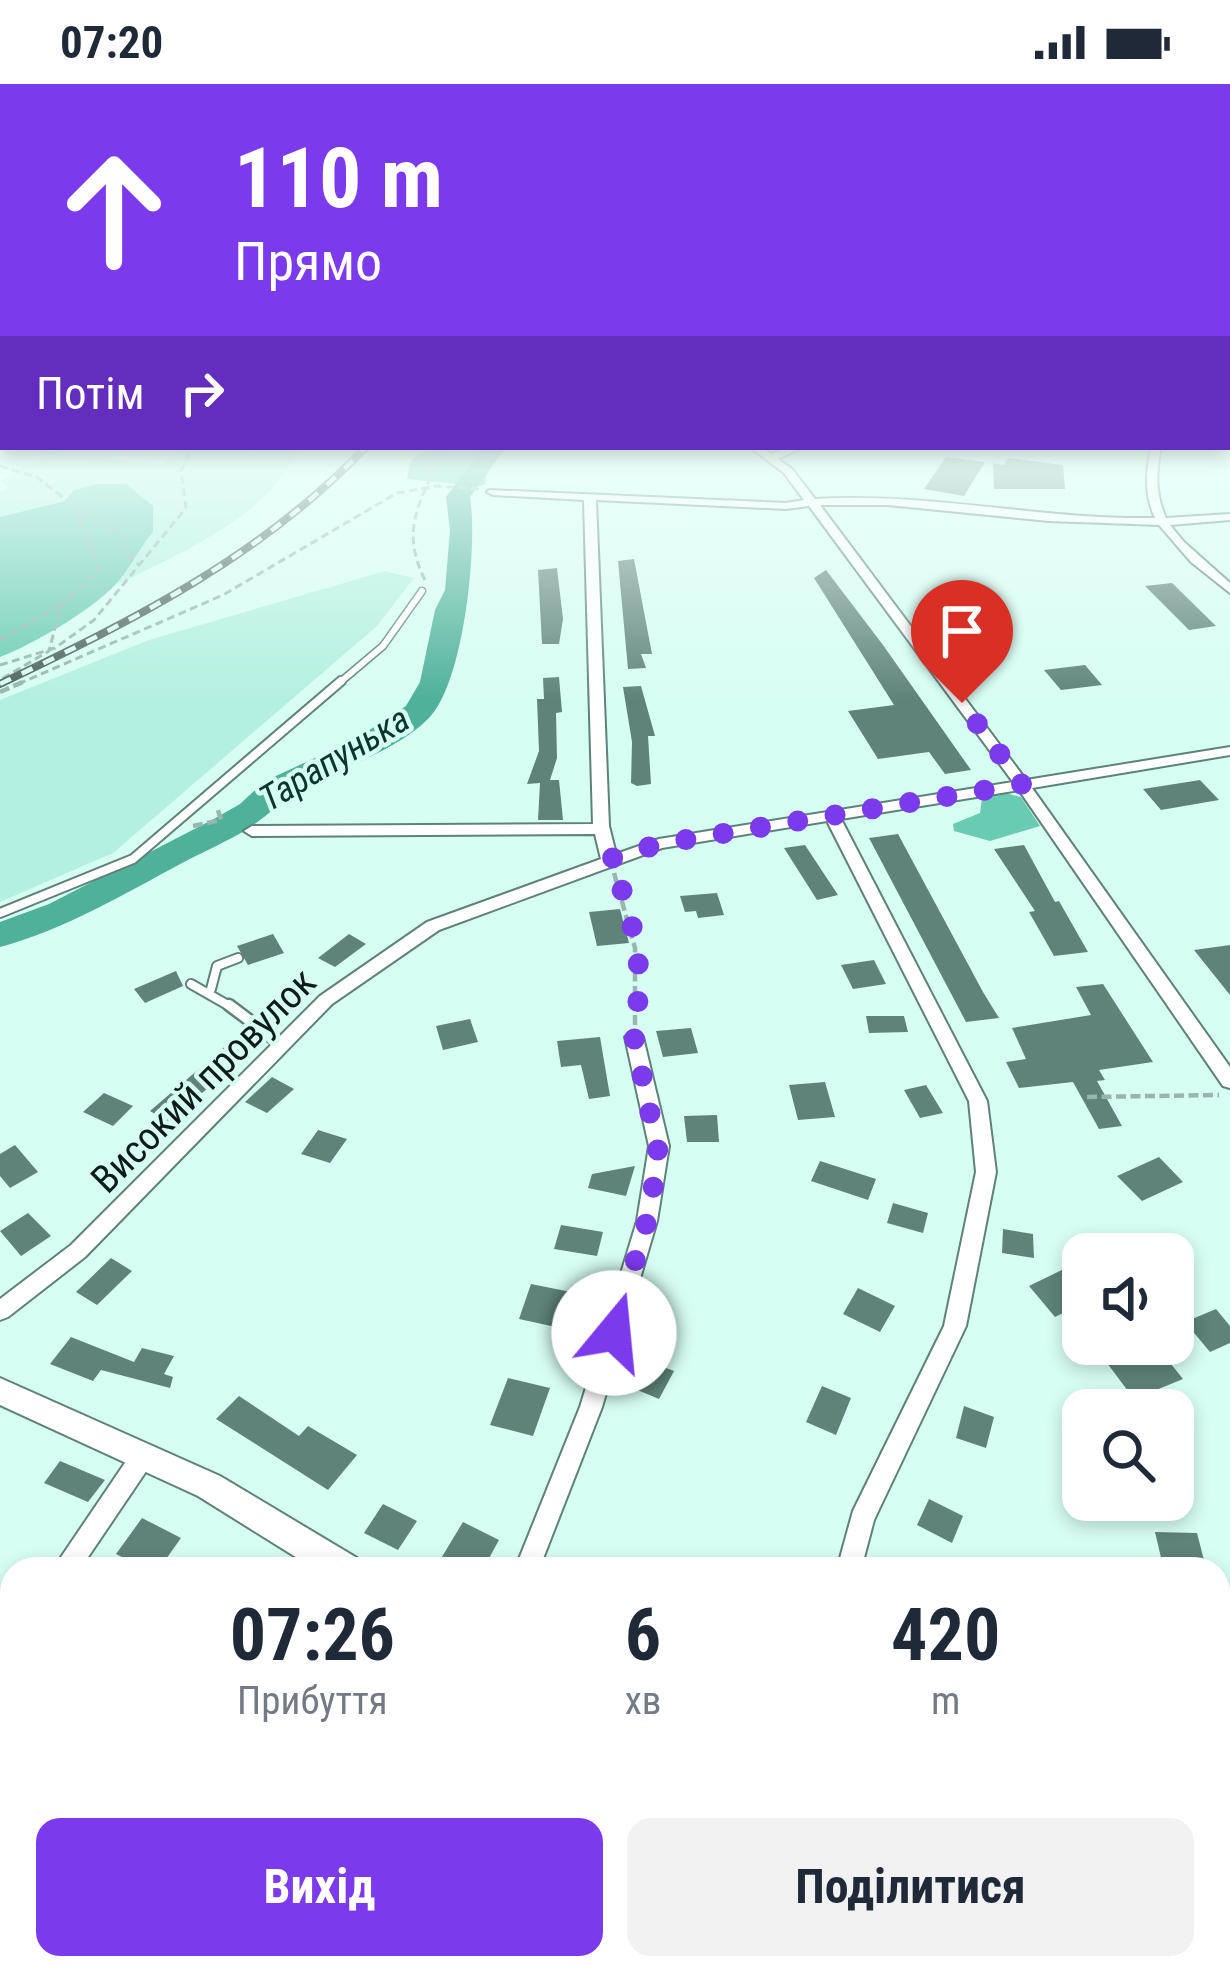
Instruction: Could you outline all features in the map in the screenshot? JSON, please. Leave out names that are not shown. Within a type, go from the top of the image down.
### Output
[{"type":"street","points":[[591,523],[601,830],[609,859]]},
{"type":"street","points":[[826,523],[1022,784],[1228,1088]]},
{"type":"street","points":[[1152,523],[1165,523]]},
{"type":"street","points":[[1159,524],[1230,589]]},
{"type":"street","name":"Високий провулок","points":[[0,1311],[78,1251],[326,1000],[433,926],[659,844],[1230,751]]},
{"type":"street","points":[[832,816],[978,1100],[986,1172],[955,1326],[862,1520],[851,1557]]},
{"type":"street","points":[[252,831],[601,830]]},
{"type":"street","points":[[532,1557],[591,1407],[647,1221],[658,1146],[634,1037]]},
{"type":"street","points":[[0,1391],[209,1486],[325,1557]]},
{"type":"street","points":[[73,1557],[143,1456]]},
{"type":"lane","points":[[0,913],[133,860],[383,646],[422,591]]},
{"type":"lane","points":[[211,989],[217,966],[238,958]]},
{"type":"lane","points":[[191,984],[211,989],[233,1013],[281,1044]]},
{"type":"path","points":[[0,640],[61,604],[99,570],[92,536],[81,523]]},
{"type":"path","points":[[102,523],[124,537],[123,551],[138,564]]},
{"type":"path","points":[[0,680],[114,604],[138,564],[173,523]]},
{"type":"path","points":[[0,692],[107,651],[256,578],[339,523]]},
{"type":"path","points":[[412,523],[412,554],[426,579],[422,591]]},
{"type":"path","points":[[49,651],[61,604]]},
{"type":"path","points":[[49,651],[67,664]]},
{"type":"path","points":[[0,665],[49,651]]},
{"type":"path","points":[[609,859],[627,902],[637,950],[640,982],[634,1037]]},
{"type":"path","points":[[1087,1097],[1228,1088]]},
{"type":"green space","points":[[0,523],[153,523],[153,532],[104,596],[60,626],[0,657]]},
{"type":"green space","points":[[149,523],[230,523],[116,585],[153,531]]},
{"type":"green space","points":[[385,571],[414,578],[377,626],[113,853],[0,902],[0,700],[149,640]]},
{"type":"green space","points":[[1005,793],[1021,797],[1040,826],[990,841],[954,831],[953,824],[980,813],[982,798]]},
{"type":"building","points":[[634,559],[652,654],[641,654],[646,668],[628,669],[618,561]]},
{"type":"building","points":[[557,568],[563,619],[559,644],[542,644],[538,570]]},
{"type":"building","points":[[826,570],[971,770],[945,774],[929,752],[878,759],[848,711],[894,705],[814,578]]},
{"type":"building","points":[[1172,583],[1216,626],[1189,630],[1145,586]]},
{"type":"building","points":[[964,622],[995,656],[971,660],[941,625]]},
{"type":"building","points":[[1085,665],[1102,685],[1061,690],[1044,670]]},
{"type":"building","points":[[559,677],[562,712],[556,713],[557,758],[550,780],[559,780],[563,820],[538,820],[540,783],[527,784],[539,751],[537,699],[544,699],[543,678]]},
{"type":"building","points":[[641,686],[655,736],[648,736],[651,784],[637,786],[631,783],[632,742],[623,687]]},
{"type":"building","points":[[1200,780],[1219,800],[1161,810],[1143,789]]},
{"type":"building","points":[[898,834],[999,1018],[966,1022],[869,838]]},
{"type":"building","points":[[805,845],[838,895],[817,900],[784,848]]},
{"type":"building","points":[[1024,845],[1088,952],[1054,956],[1029,912],[1035,911],[994,849]]},
{"type":"building","points":[[717,893],[724,915],[698,918],[696,911],[685,912],[680,896]]},
{"type":"building","points":[[620,909],[629,943],[597,946],[589,912]]},
{"type":"building","points":[[273,934],[284,953],[248,965],[237,946]]},
{"type":"building","points":[[349,934],[366,944],[335,967],[318,958]]},
{"type":"building","points":[[1230,945],[1230,995],[1194,950]]},
{"type":"building","points":[[874,960],[886,984],[853,989],[841,965]]},
{"type":"building","points":[[176,971],[183,986],[145,1003],[134,989]]},
{"type":"building","points":[[1103,984],[1153,1062],[1099,1070],[1105,1080],[1097,1081],[1122,1126],[1099,1129],[1073,1082],[1019,1088],[1006,1062],[1026,1059],[1012,1028],[1091,1015],[1076,987]]},
{"type":"building","points":[[866,1016],[904,1016],[908,1032],[869,1033]]},
{"type":"building","points":[[470,1019],[478,1042],[443,1050],[436,1026]]},
{"type":"building","points":[[691,1028],[698,1053],[663,1057],[656,1031]]},
{"type":"building","points":[[236,1037],[255,1048],[168,1122],[150,1111]]},
{"type":"building","points":[[600,1037],[610,1096],[589,1099],[581,1065],[561,1067],[557,1041]]},
{"type":"building","points":[[272,1077],[294,1089],[267,1113],[245,1102]]},
{"type":"building","points":[[825,1082],[835,1117],[798,1120],[789,1085]]},
{"type":"building","points":[[926,1085],[943,1113],[920,1118],[904,1090]]},
{"type":"building","points":[[104,1093],[133,1106],[113,1126],[83,1112]]},
{"type":"building","points":[[717,1115],[719,1142],[687,1142],[684,1116]]},
{"type":"building","points":[[318,1130],[347,1139],[330,1163],[301,1154]]},
{"type":"building","points":[[15,1145],[38,1172],[10,1188],[0,1176],[0,1154]]},
{"type":"building","points":[[1159,1157],[1183,1182],[1142,1201],[1117,1176]]},
{"type":"building","points":[[820,1161],[876,1179],[868,1200],[811,1181]]},
{"type":"building","points":[[635,1166],[626,1196],[588,1188],[592,1174]]},
{"type":"building","points":[[893,1203],[928,1213],[923,1233],[887,1223]]},
{"type":"building","points":[[28,1213],[51,1236],[21,1256],[0,1231]]},
{"type":"building","points":[[561,1225],[603,1232],[597,1256],[554,1249]]},
{"type":"building","points":[[1003,1229],[1033,1234],[1034,1258],[1002,1253]]},
{"type":"building","points":[[111,1258],[132,1271],[97,1305],[76,1292]]},
{"type":"building","points":[[1062,1270],[1062,1314],[1055,1317],[1029,1286]]},
{"type":"building","points":[[531,1284],[586,1295],[578,1318],[569,1316],[565,1329],[519,1319]]},
{"type":"building","points":[[858,1288],[895,1306],[880,1332],[843,1314]]},
{"type":"building","points":[[1216,1309],[1230,1326],[1230,1343],[1210,1352],[1194,1333],[1194,1318]]},
{"type":"building","points":[[71,1337],[134,1362],[142,1348],[174,1356],[164,1374],[173,1377],[170,1388],[101,1370],[93,1381],[50,1364]]},
{"type":"building","points":[[642,1359],[674,1371],[659,1399],[628,1386]]},
{"type":"building","points":[[1108,1365],[1172,1365],[1183,1379],[1158,1389],[1126,1389]]},
{"type":"building","points":[[508,1378],[550,1388],[533,1436],[490,1425]]},
{"type":"building","points":[[822,1386],[851,1398],[836,1435],[806,1422]]},
{"type":"building","points":[[239,1396],[299,1436],[308,1426],[357,1455],[328,1490],[216,1419]]},
{"type":"building","points":[[964,1406],[994,1417],[986,1448],[956,1438]]},
{"type":"building","points":[[60,1461],[105,1480],[88,1502],[44,1483]]},
{"type":"building","points":[[929,1499],[963,1516],[952,1543],[917,1525]]},
{"type":"building","points":[[383,1504],[417,1521],[398,1550],[364,1533]]},
{"type":"building","points":[[142,1518],[181,1538],[168,1557],[116,1554]]},
{"type":"building","points":[[463,1522],[499,1540],[490,1557],[442,1557]]},
{"type":"building","points":[[1155,1532],[1197,1533],[1203,1557],[1161,1557]]},
{"type":"waterway","name":"Тарапунька","points":[[0,935],[62,912],[224,827],[252,811],[276,788],[365,747],[418,712],[435,682],[449,610],[458,590],[462,523]]},
{"type":"railway","points":[[0,684],[147,610],[281,523]]},
{"type":"route","points":[[614,1333],[647,1221],[659,1156],[634,1037],[640,982],[637,950],[627,902],[609,859],[659,844],[1022,784],[962,703]]}]
